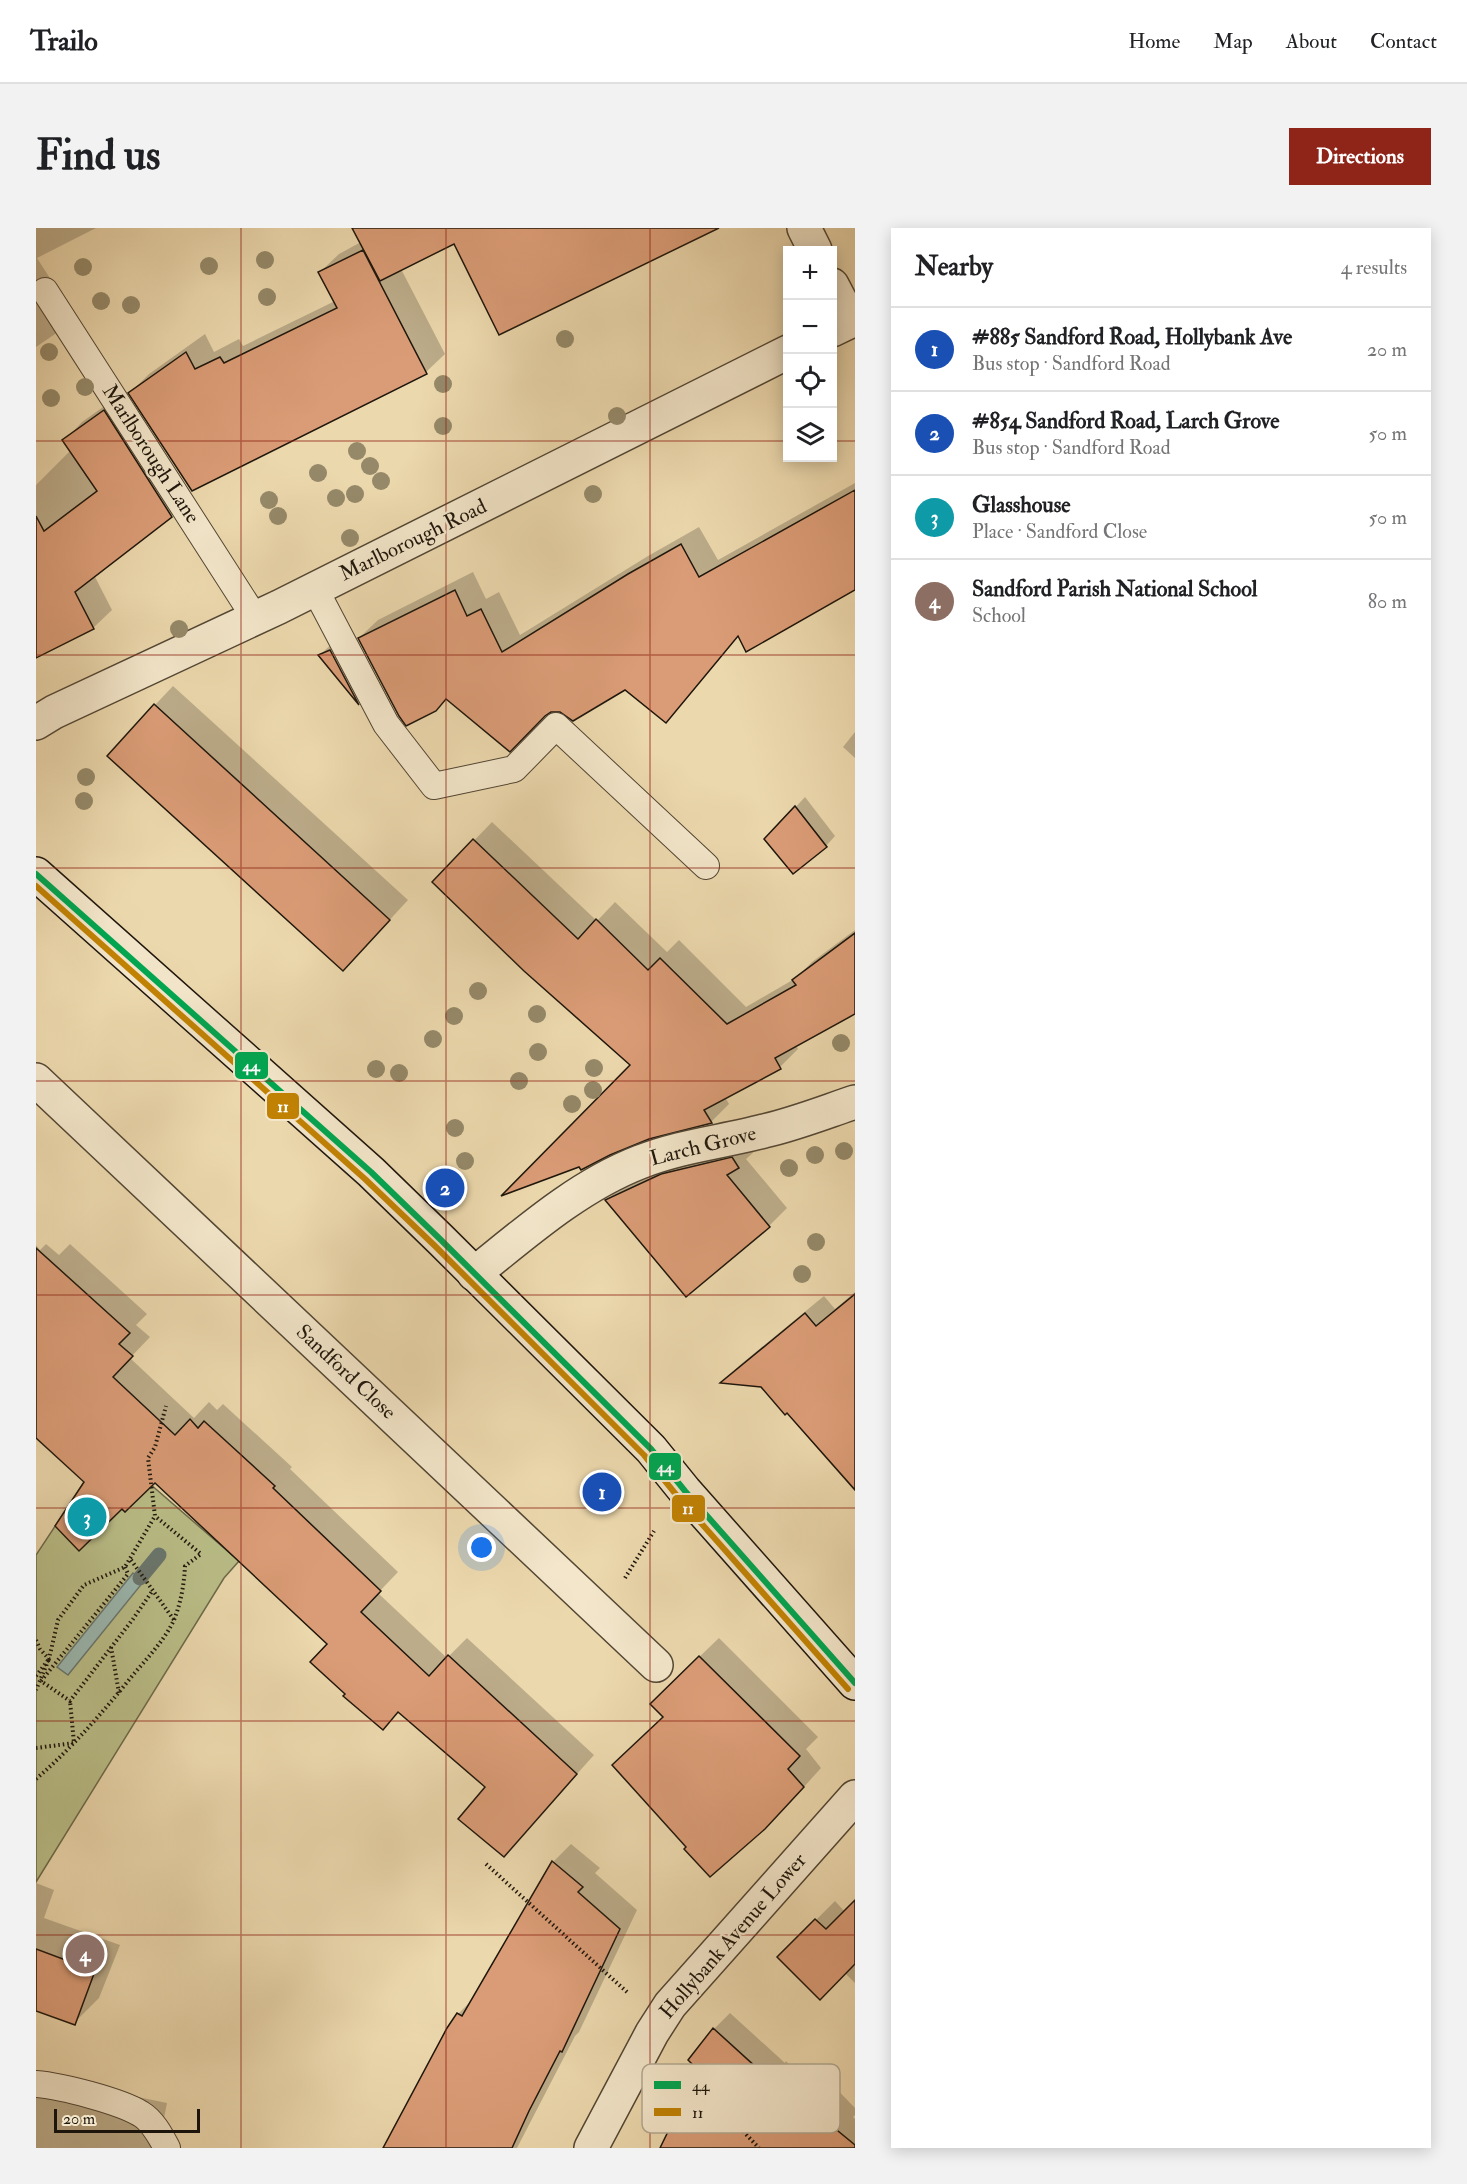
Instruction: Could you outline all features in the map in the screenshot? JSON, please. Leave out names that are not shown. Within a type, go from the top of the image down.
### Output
[{"type":"street","points":[[804,228],[813,246]]},
{"type":"street","points":[[837,299],[846,323]]},
{"type":"street","name":"Marlborough Road","points":[[36,723],[54,712],[315,589],[784,354]]},
{"type":"street","points":[[36,874],[372,1172],[651,1449],[685,1491],[855,1683]]},
{"type":"street","name":"Sandford Close","points":[[36,1080],[656,1665]]},
{"type":"street","name":"Larch Grove","points":[[474,1274],[529,1228],[600,1181],[639,1162],[679,1149],[765,1131],[855,1102]]},
{"type":"street","name":"Hollybank Avenue Lower","points":[[591,2148],[652,2033],[670,2005],[855,1797]]},
{"type":"lane","name":"Marlborough Lane","points":[[45,291],[255,618]]},
{"type":"lane","points":[[315,589],[386,723],[434,786],[514,769],[556,726],[706,866]]},
{"type":"lane","points":[[36,2084],[99,2097],[142,2114],[158,2132],[167,2148]]},
{"type":"path","points":[[36,1690],[49,1659],[58,1620],[84,1585],[126,1567],[132,1562],[155,1516],[148,1458],[155,1447],[166,1406]]},
{"type":"path","points":[[36,1779],[74,1743],[119,1694],[156,1651],[174,1620],[184,1587],[185,1566],[201,1554],[155,1516]]},
{"type":"path","points":[[602,1614],[654,1531]]},
{"type":"path","points":[[132,1562],[174,1620]]},
{"type":"path","points":[[41,1681],[128,1574],[126,1567]]},
{"type":"path","points":[[74,1743],[70,1701],[152,1588]]},
{"type":"path","points":[[36,1640],[49,1659]]},
{"type":"path","points":[[111,1647],[119,1694]]},
{"type":"path","points":[[36,1676],[49,1659]]},
{"type":"path","points":[[41,1681],[70,1701]]},
{"type":"path","points":[[36,1748],[74,1743]]},
{"type":"path","points":[[486,1864],[630,1995]]},
{"type":"path","points":[[674,2059],[679,2064]]},
{"type":"path","points":[[745,2133],[759,2148]]},
{"type":"green space","points":[[87,1478],[125,1512],[150,1484],[239,1561],[224,1578],[36,1882],[36,1555]]},
{"type":"water","points":[[133,1573],[144,1581],[68,1675],[57,1667]]},
{"type":"building","points":[[352,228],[719,228],[499,335],[454,244],[380,281]]},
{"type":"building","points":[[363,250],[427,374],[192,491],[128,393],[186,352],[195,369],[220,357],[224,363],[337,308],[318,272]]},
{"type":"building","points":[[104,410],[172,517],[75,592],[94,629],[36,658],[36,516],[44,531],[97,491],[62,440]]},
{"type":"building","points":[[855,490],[855,590],[746,652],[738,636],[666,723],[625,690],[573,721],[560,712],[551,712],[510,752],[446,699],[436,711],[406,726],[358,638],[455,590],[467,616],[481,609],[502,652],[681,544],[699,577]]},
{"type":"building","points":[[330,650],[359,705],[318,655]]},
{"type":"building","points":[[154,704],[390,920],[343,971],[107,756]]},
{"type":"building","points":[[795,806],[827,847],[793,874],[764,839]]},
{"type":"building","points":[[473,839],[578,939],[596,919],[648,970],[660,958],[727,1024],[796,985],[792,980],[855,933],[855,1014],[775,1058],[781,1069],[704,1110],[712,1123],[649,1139],[581,1170],[579,1167],[501,1196],[630,1065],[524,971],[432,882]]},
{"type":"building","points":[[732,1157],[739,1168],[727,1175],[770,1227],[686,1297],[605,1200],[661,1174]]},
{"type":"building","points":[[36,1248],[130,1333],[119,1344],[133,1356],[113,1377],[175,1435],[190,1419],[198,1428],[204,1421],[275,1486],[273,1488],[381,1591],[361,1612],[429,1676],[448,1655],[577,1774],[504,1857],[458,1819],[485,1787],[398,1712],[383,1730],[343,1696],[345,1694],[310,1662],[327,1644],[155,1483],[125,1512],[122,1509],[79,1551],[55,1526],[84,1482],[36,1438]]},
{"type":"building","points":[[855,1294],[855,1490],[761,1387],[720,1383],[805,1313],[816,1326]]},
{"type":"building","points":[[699,1656],[800,1756],[788,1769],[804,1787],[765,1829],[710,1877],[612,1765],[663,1717],[650,1704]]},
{"type":"building","points":[[552,1861],[583,1887],[578,1892],[620,1929],[562,2052],[560,2051],[512,2148],[383,2148],[447,2028],[457,2013],[462,2016]]},
{"type":"building","points":[[855,1900],[855,1964],[820,2000],[777,1957],[815,1919],[826,1929]]},
{"type":"building","points":[[36,1949],[95,1971],[75,2025],[36,2011]]},
{"type":"building","points":[[713,2028],[753,2064],[692,2064],[688,2060]]},
{"type":"building","points":[[667,2133],[840,2133],[855,2145],[855,2148],[660,2148]]},
{"type":"waterway","points":[[140,1578],[159,1555]]},
{"type":"transit line","name":"44","points":[[36,874],[371,1172],[441,1240],[651,1449],[685,1491],[855,1683]]},
{"type":"transit line","name":"11","points":[[36,886],[365,1179],[435,1246],[644,1455],[678,1497],[848,1689]]},
{"type":"place","name":"#854 Sandford Road, Larch Grove","points":[[445,1188]]},
{"type":"place","name":"#885 Sandford Road, Hollybank Ave","points":[[602,1492]]},
{"type":"place","name":"Glasshouse","points":[[87,1517]]},
{"type":"place","name":"Sandford Parish National School","points":[[85,1954]]}]
